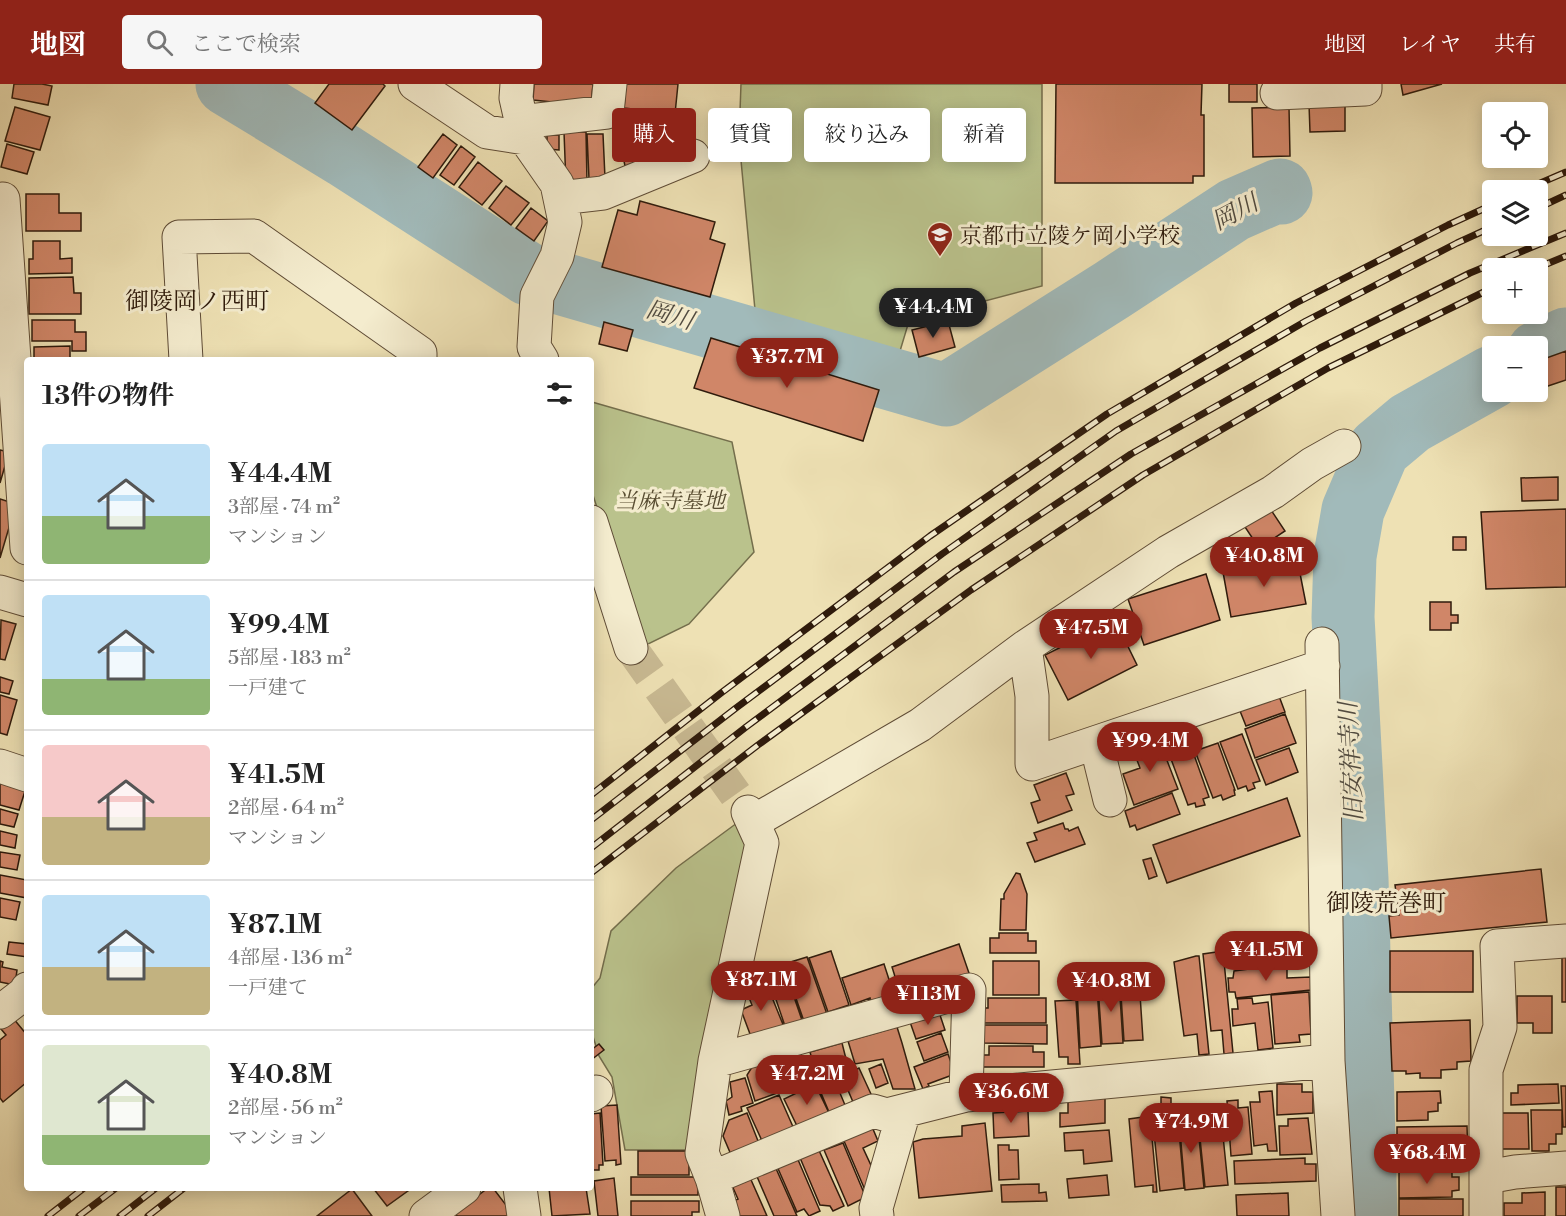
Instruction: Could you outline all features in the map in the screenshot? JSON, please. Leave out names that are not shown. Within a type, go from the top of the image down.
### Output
[{"type":"street","points":[[415,84],[487,132],[523,130],[607,112],[610,84]]},
{"type":"street","points":[[517,84],[516,98],[523,130],[557,184],[565,222],[557,256],[537,296],[534,347],[540,357]]},
{"type":"street","points":[[1277,93],[1365,89],[1365,84]]},
{"type":"street","points":[[560,198],[603,193],[678,162]]},
{"type":"street","points":[[3,199],[4,268],[24,516]]},
{"type":"street","points":[[186,357],[179,237],[254,236],[420,354],[420,357]]},
{"type":"street","points":[[723,1216],[702,1153],[716,1061],[762,843],[750,817],[920,725],[1024,647],[1168,552],[1273,492],[1312,464],[1344,446]]},
{"type":"street","points":[[596,559],[631,648]]},
{"type":"street","points":[[0,592],[24,599]]},
{"type":"street","points":[[1024,647],[1032,696],[1032,764],[1096,742],[1323,655],[1328,1061],[1338,1216]]},
{"type":"street","points":[[1096,742],[1110,800]]},
{"type":"street","points":[[0,766],[24,774]]},
{"type":"street","points":[[1486,1216],[1486,1070],[1500,1027],[1497,945],[1566,941]]},
{"type":"street","points":[[716,1061],[969,990],[966,1095]]},
{"type":"street","points":[[0,1012],[24,994]]},
{"type":"street","points":[[712,1178],[873,1111],[887,1115],[966,1095],[1328,1061]]},
{"type":"street","points":[[877,1216],[876,1208],[904,1111]]},
{"type":"street","points":[[1487,1177],[1566,1168]]},
{"type":"street","points":[[426,1216],[460,1191]]},
{"type":"street","points":[[520,1191],[524,1216]]},
{"type":"green space","points":[[741,84],[1042,84],[1042,286],[909,321],[900,351],[755,310],[741,162],[792,162],[792,108],[740,108]]},
{"type":"green space","name":"当麻寺墓地","points":[[594,403],[732,442],[754,552],[689,624],[642,647],[594,498]]},
{"type":"green space","points":[[741,820],[752,840],[690,1150],[625,1150],[612,1077],[599,1056],[594,1040],[594,985],[600,978],[611,931],[676,868]]},
{"type":"building","points":[[14,84],[52,86],[48,105],[12,98]]},
{"type":"building","points":[[329,84],[383,84],[385,86],[352,130],[315,103]]},
{"type":"building","points":[[534,84],[593,84],[591,106],[533,100]]},
{"type":"building","points":[[626,84],[678,84],[676,108],[624,108]]},
{"type":"building","points":[[1056,84],[1202,84],[1204,176],[1193,176],[1193,183],[1055,183]]},
{"type":"building","points":[[1229,84],[1257,84],[1257,102],[1229,102]]},
{"type":"building","points":[[1401,84],[1442,84],[1403,95]]},
{"type":"building","points":[[1309,104],[1345,104],[1345,131],[1310,132]]},
{"type":"building","points":[[15,107],[50,117],[40,150],[5,141]]},
{"type":"building","points":[[1289,107],[1290,156],[1253,157],[1252,108]]},
{"type":"building","points":[[564,132],[586,132],[587,183],[566,184]]},
{"type":"building","points":[[443,134],[457,145],[433,178],[418,167]]},
{"type":"building","points":[[587,134],[603,134],[605,178],[589,179]]},
{"type":"building","points":[[547,135],[559,135],[559,150],[547,149]]},
{"type":"building","points":[[7,144],[34,152],[27,174],[1,167]]},
{"type":"building","points":[[461,146],[475,157],[454,185],[440,175]]},
{"type":"building","points":[[478,162],[502,181],[482,205],[459,187]]},
{"type":"building","points":[[624,162],[646,162],[625,166]]},
{"type":"building","points":[[506,186],[529,203],[511,225],[489,208]]},
{"type":"building","points":[[26,194],[59,194],[59,213],[81,213],[81,231],[26,231]]},
{"type":"building","points":[[640,201],[715,222],[710,239],[725,244],[710,297],[602,267],[618,210],[637,215]]},
{"type":"building","points":[[531,208],[548,221],[534,241],[516,228]]},
{"type":"building","points":[[33,241],[60,241],[60,259],[72,258],[72,273],[29,274],[29,259],[33,259]]},
{"type":"building","points":[[73,277],[74,293],[81,293],[81,314],[29,314],[29,278]]},
{"type":"building","points":[[32,320],[75,320],[75,332],[86,332],[86,351],[72,351],[72,341],[32,341]]},
{"type":"building","points":[[948,321],[955,347],[919,357],[912,330]]},
{"type":"building","points":[[604,322],[633,330],[627,351],[599,344]]},
{"type":"building","points":[[711,338],[879,390],[863,441],[694,388]]},
{"type":"building","points":[[70,346],[70,357],[34,357],[34,347]]},
{"type":"building","points":[[1566,351],[1566,380],[1548,386],[1548,357]]},
{"type":"building","points":[[0,450],[9,452],[0,483]]},
{"type":"building","points":[[1558,477],[1558,500],[1522,501],[1521,478]]},
{"type":"building","points":[[0,499],[16,504],[0,558]]},
{"type":"building","points":[[1269,507],[1285,531],[1259,548],[1243,524]]},
{"type":"building","points":[[1566,509],[1566,587],[1486,589],[1481,512]]},
{"type":"building","points":[[1453,537],[1466,537],[1466,550],[1453,550]]},
{"type":"building","points":[[1297,558],[1306,604],[1231,617],[1223,572]]},
{"type":"building","points":[[1206,574],[1220,620],[1144,645],[1128,599]]},
{"type":"building","points":[[1430,602],[1451,602],[1451,615],[1458,615],[1458,623],[1451,623],[1451,630],[1430,630]]},
{"type":"building","points":[[1,620],[16,624],[5,660],[0,659]]},
{"type":"building","points":[[1115,620],[1137,665],[1068,700],[1045,655]]},
{"type":"building","points":[[0,677],[13,681],[9,694],[0,692]]},
{"type":"building","points":[[0,695],[17,700],[7,735],[0,733]]},
{"type":"building","points":[[1279,696],[1285,712],[1246,726],[1240,711]]},
{"type":"building","points":[[1285,714],[1296,743],[1255,758],[1245,729]]},
{"type":"building","points":[[1242,734],[1260,781],[1253,783],[1255,788],[1248,791],[1246,786],[1238,789],[1220,742]]},
{"type":"building","points":[[1158,737],[1178,789],[1134,805],[1123,774],[1140,768],[1132,747]]},
{"type":"building","points":[[1218,743],[1235,790],[1235,795],[1223,800],[1221,795],[1213,798],[1195,751]]},
{"type":"building","points":[[1289,748],[1298,772],[1266,785],[1256,760]]},
{"type":"building","points":[[1193,752],[1209,797],[1203,799],[1205,805],[1196,807],[1195,803],[1188,805],[1171,759]]},
{"type":"building","points":[[1066,773],[1074,794],[1066,796],[1072,810],[1038,823],[1031,803],[1040,800],[1034,785]]},
{"type":"building","points":[[0,781],[24,787],[19,810],[0,805]]},
{"type":"building","points":[[1172,793],[1180,814],[1137,830],[1135,825],[1130,827],[1125,811]]},
{"type":"building","points":[[1287,798],[1300,836],[1167,883],[1153,845]]},
{"type":"building","points":[[0,809],[18,814],[14,827],[0,824]]},
{"type":"building","points":[[1063,823],[1065,829],[1069,831],[1078,827],[1085,844],[1035,862],[1027,843],[1037,840],[1034,833]]},
{"type":"building","points":[[0,831],[17,835],[15,848],[0,845]]},
{"type":"building","points":[[0,852],[20,855],[17,870],[0,867]]},
{"type":"building","points":[[1151,858],[1157,876],[1149,879],[1143,860]]},
{"type":"building","points":[[1541,869],[1547,922],[1391,938],[1389,916],[1399,915],[1395,885]]},
{"type":"building","points":[[1016,873],[1020,874],[1027,894],[1026,930],[1000,930],[1001,899],[1004,899],[1004,894]]},
{"type":"building","points":[[0,875],[24,879],[24,897],[0,893]]},
{"type":"building","points":[[0,898],[20,902],[16,920],[0,917]]},
{"type":"building","points":[[999,933],[1028,933],[1028,941],[1036,941],[1036,953],[990,953],[990,938],[999,938]]},
{"type":"building","points":[[1285,933],[1300,933],[1302,959],[1235,967],[1233,950],[1235,946],[1286,938]]},
{"type":"building","points":[[9,942],[24,944],[24,957],[7,954]]},
{"type":"building","points":[[959,944],[970,976],[902,999],[892,967]]},
{"type":"building","points":[[831,951],[849,1005],[828,1012],[809,958]]},
{"type":"building","points":[[1223,951],[1233,1053],[1224,1054],[1222,1030],[1211,1031],[1203,954]]},
{"type":"building","points":[[1390,951],[1473,951],[1473,992],[1390,992]]},
{"type":"building","points":[[1562,955],[1566,955],[1566,1002],[1562,1002]]},
{"type":"building","points":[[1199,956],[1209,1054],[1199,1055],[1197,1034],[1184,1036],[1174,962]]},
{"type":"building","points":[[807,957],[829,1020],[806,1027],[784,964]]},
{"type":"building","points":[[0,961],[3,962],[2,967],[17,970],[15,985],[0,982]]},
{"type":"building","points":[[993,961],[1039,961],[1039,995],[993,995]]},
{"type":"building","points":[[884,964],[894,995],[871,1002],[870,998],[851,1005],[842,978]]},
{"type":"building","points":[[1287,964],[1287,978],[1311,977],[1311,990],[1236,998],[1235,992],[1229,992],[1228,978],[1233,978],[1234,971]]},
{"type":"building","points":[[783,965],[804,1026],[787,1032],[766,970]]},
{"type":"building","points":[[1139,979],[1143,1040],[1124,1041],[1120,980]]},
{"type":"building","points":[[765,980],[784,1027],[753,1042],[741,1010],[752,1005],[745,988]]},
{"type":"building","points":[[1119,981],[1123,1043],[1102,1044],[1098,986],[1106,986],[1105,982]]},
{"type":"building","points":[[1097,988],[1101,1046],[1080,1048],[1077,989]]},
{"type":"building","points":[[1309,992],[1311,1034],[1299,1035],[1300,1042],[1275,1044],[1271,995]]},
{"type":"building","points":[[1517,996],[1552,996],[1552,1033],[1533,1033],[1533,1023],[1517,1023]]},
{"type":"building","points":[[988,998],[1046,998],[1046,1023],[983,1023],[983,1008],[988,1008]]},
{"type":"building","points":[[1252,998],[1253,1004],[1268,1002],[1273,1048],[1258,1050],[1255,1023],[1233,1026],[1232,1009],[1238,1009],[1237,999]]},
{"type":"building","points":[[1076,1000],[1080,1064],[1068,1064],[1068,1057],[1059,1057],[1055,1001]]},
{"type":"building","points":[[939,1012],[945,1030],[916,1039],[910,1022]]},
{"type":"building","points":[[13,1018],[24,1031],[24,1084],[3,1102],[0,1098],[0,1040],[6,1035],[1,1029]]},
{"type":"building","points":[[1470,1020],[1471,1061],[1457,1062],[1457,1069],[1441,1070],[1441,1078],[1420,1078],[1420,1073],[1406,1074],[1406,1071],[1392,1071],[1390,1023]]},
{"type":"building","points":[[984,1025],[1047,1025],[1047,1044],[984,1043]]},
{"type":"building","points":[[897,1027],[915,1089],[893,1089],[883,1059],[855,1064],[848,1041]]},
{"type":"building","points":[[941,1033],[948,1052],[924,1061],[917,1042]]},
{"type":"building","points":[[842,1043],[848,1067],[816,1075],[810,1052]]},
{"type":"building","points":[[599,1044],[604,1050],[594,1058],[594,1048]]},
{"type":"building","points":[[989,1046],[1033,1046],[1033,1052],[1044,1052],[1044,1067],[977,1067],[977,1055],[989,1055]]},
{"type":"building","points":[[800,1051],[808,1077],[780,1086],[780,1092],[755,1101],[747,1075],[754,1064]]},
{"type":"building","points":[[948,1054],[955,1074],[928,1084],[929,1086],[923,1089],[914,1067]]},
{"type":"building","points":[[881,1064],[888,1083],[876,1088],[869,1069]]},
{"type":"building","points":[[859,1068],[871,1094],[853,1102],[842,1076]]},
{"type":"building","points":[[832,1074],[845,1105],[829,1112],[816,1081]]},
{"type":"building","points":[[745,1078],[753,1103],[741,1107],[742,1111],[729,1115],[726,1101],[732,1097],[730,1082]]},
{"type":"building","points":[[815,1084],[829,1113],[798,1128],[784,1099]]},
{"type":"building","points":[[1277,1084],[1302,1084],[1302,1092],[1313,1092],[1313,1113],[1277,1115]]},
{"type":"building","points":[[1558,1084],[1559,1103],[1511,1105],[1511,1093],[1518,1093],[1518,1085]]},
{"type":"building","points":[[1561,1086],[1566,1086],[1566,1127],[1563,1127]]},
{"type":"building","points":[[1272,1091],[1277,1151],[1268,1151],[1267,1144],[1254,1146],[1250,1102],[1260,1102],[1259,1092]]},
{"type":"building","points":[[1440,1091],[1441,1103],[1438,1103],[1438,1111],[1428,1112],[1428,1120],[1397,1121],[1397,1092]]},
{"type":"building","points":[[779,1095],[794,1129],[763,1143],[747,1108]]},
{"type":"building","points":[[1161,1097],[1171,1098],[1171,1111],[1161,1111]]},
{"type":"building","points":[[1105,1098],[1105,1123],[1060,1127],[1060,1113],[1068,1113],[1068,1100]]},
{"type":"building","points":[[1238,1100],[1238,1108],[1248,1107],[1252,1154],[1231,1156],[1227,1101]]},
{"type":"building","points":[[617,1105],[621,1164],[616,1165],[616,1160],[605,1161],[601,1106]]},
{"type":"building","points":[[1531,1110],[1562,1110],[1562,1134],[1556,1134],[1556,1144],[1549,1144],[1549,1151],[1532,1151]]},
{"type":"building","points":[[1028,1111],[1029,1136],[994,1138],[993,1113]]},
{"type":"building","points":[[600,1113],[603,1165],[599,1165],[599,1170],[594,1170],[594,1114]]},
{"type":"building","points":[[747,1113],[760,1146],[732,1157],[723,1136],[729,1120]]},
{"type":"building","points":[[1499,1113],[1528,1113],[1529,1149],[1500,1149]]},
{"type":"building","points":[[1150,1116],[1157,1192],[1153,1192],[1153,1185],[1135,1187],[1129,1119]]},
{"type":"building","points":[[1221,1116],[1228,1185],[1205,1187],[1198,1119]]},
{"type":"building","points":[[1197,1118],[1204,1188],[1185,1190],[1179,1119]]},
{"type":"building","points":[[1308,1118],[1312,1154],[1280,1155],[1279,1126],[1288,1126],[1288,1119]]},
{"type":"building","points":[[1178,1120],[1184,1188],[1160,1191],[1153,1123]]},
{"type":"building","points":[[870,1122],[878,1141],[863,1148],[875,1174],[865,1190],[841,1134]]},
{"type":"building","points":[[985,1123],[992,1191],[919,1198],[913,1142],[962,1136],[962,1126]]},
{"type":"building","points":[[1467,1126],[1468,1158],[1408,1160],[1407,1139],[1397,1139],[1397,1127]]},
{"type":"building","points":[[1109,1130],[1112,1161],[1084,1164],[1083,1150],[1065,1151],[1064,1133]]},
{"type":"building","points":[[843,1143],[864,1193],[862,1199],[848,1206],[824,1150]]},
{"type":"building","points":[[998,1145],[1009,1145],[1009,1150],[1018,1150],[1019,1179],[999,1180]]},
{"type":"building","points":[[817,1146],[844,1206],[833,1211],[830,1206],[820,1205],[798,1153]]},
{"type":"building","points":[[638,1151],[689,1151],[689,1175],[638,1175]]},
{"type":"building","points":[[796,1155],[820,1211],[809,1216],[804,1209],[797,1212],[776,1164]]},
{"type":"building","points":[[1305,1158],[1305,1164],[1316,1164],[1316,1181],[1235,1184],[1234,1161]]},
{"type":"building","points":[[774,1164],[797,1216],[774,1216],[755,1172]]},
{"type":"building","points":[[1399,1172],[1452,1172],[1452,1177],[1459,1177],[1459,1190],[1452,1191],[1452,1197],[1399,1198]]},
{"type":"building","points":[[748,1173],[767,1216],[735,1216],[729,1203],[738,1199],[730,1181]]},
{"type":"building","points":[[1107,1175],[1109,1195],[1069,1198],[1067,1179]]},
{"type":"building","points":[[631,1177],[698,1177],[698,1195],[631,1195]]},
{"type":"building","points":[[614,1178],[618,1216],[598,1216],[594,1181]]},
{"type":"building","points":[[1039,1184],[1039,1193],[1046,1192],[1047,1201],[1002,1202],[1001,1185]]},
{"type":"building","points":[[1556,1187],[1566,1187],[1566,1216],[1556,1216]]},
{"type":"building","points":[[349,1191],[353,1191],[372,1216],[317,1216]]},
{"type":"building","points":[[375,1191],[408,1191],[387,1206]]},
{"type":"building","points":[[484,1191],[495,1191],[512,1213],[508,1216],[457,1216],[455,1213]]},
{"type":"building","points":[[549,1191],[586,1191],[590,1214],[552,1216]]},
{"type":"building","points":[[1545,1192],[1545,1216],[1504,1216],[1504,1203],[1522,1203],[1522,1193]]},
{"type":"building","points":[[1288,1193],[1289,1216],[1237,1216],[1236,1195]]},
{"type":"building","points":[[1399,1199],[1463,1199],[1463,1216],[1399,1216]]},
{"type":"building","points":[[631,1201],[699,1201],[699,1212],[692,1212],[692,1216],[631,1216]]},
{"type":"waterway","name":"岡川","points":[[227,84],[345,156],[528,274],[946,395],[1234,210],[1280,190],[1281,193]]},
{"type":"waterway","name":"旧安祥寺川","points":[[1548,347],[1566,339]]},
{"type":"waterway","name":"旧安祥寺川","points":[[1366,1216],[1357,879],[1343,617],[1345,556],[1353,510],[1379,449],[1410,423],[1482,383]]},
{"type":"tunnel","points":[[631,648],[748,812]]},
{"type":"railway","points":[[1547,180],[1566,172]]},
{"type":"railway","points":[[1548,203],[1566,195]]},
{"type":"railway","points":[[594,793],[721,693],[930,536],[1107,414],[1296,303],[1482,210]]},
{"type":"railway","points":[[594,818],[942,554],[1116,431],[1306,321],[1482,232]]},
{"type":"railway","points":[[594,846],[746,727],[954,572],[1131,454],[1320,348],[1470,273],[1566,233]]},
{"type":"railway","points":[[1548,263],[1566,256]]},
{"type":"railway","points":[[594,871],[758,745],[971,590],[1143,475],[1328,368],[1482,293]]},
{"type":"railway","points":[[48,1216],[80,1191]]},
{"type":"railway","points":[[79,1216],[112,1191]]},
{"type":"railway","points":[[120,1216],[152,1191]]},
{"type":"railway","points":[[148,1216],[180,1191]]},
{"type":"place","name":"京都市立陵ケ岡小学校","points":[[940,258]]},
{"type":"district","name":"御陵岡ノ西町","points":[[197,301]]},
{"type":"district","name":"御陵荒巻町","points":[[1386,903]]}]
